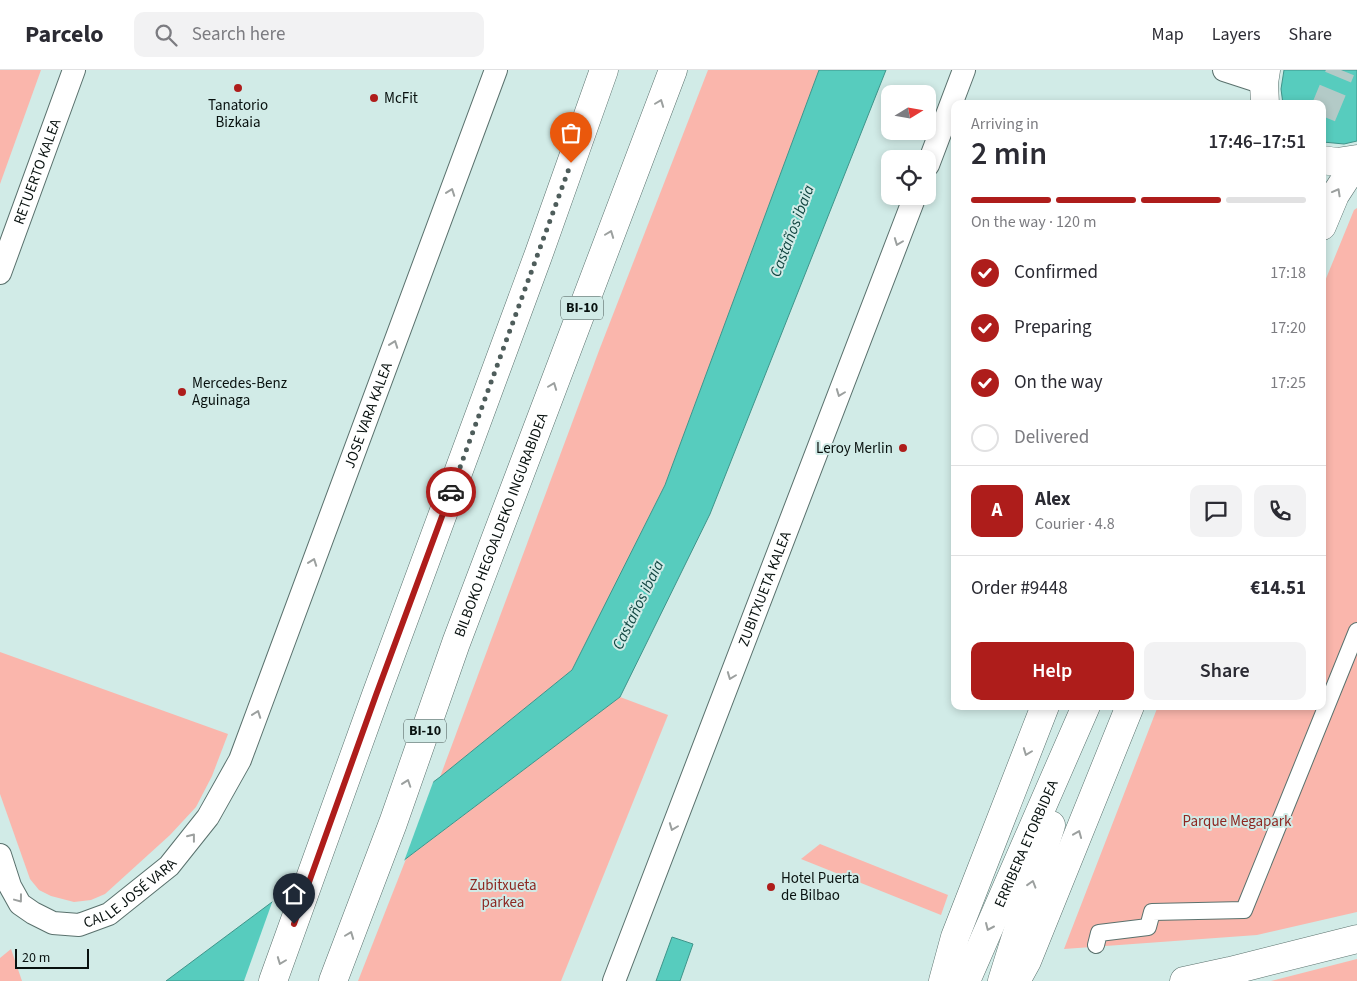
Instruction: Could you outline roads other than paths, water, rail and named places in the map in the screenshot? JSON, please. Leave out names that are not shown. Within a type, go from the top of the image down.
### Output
[{"type":"main road","points":[[274,981],[376,695],[538,256],[604,70]]},
{"type":"main road","name":"BILBOKO HEGOALDEKO INGURABIDEA","points":[[333,981],[393,823],[456,643],[673,70]]},
{"type":"main road","points":[[1326,161],[1337,162],[1357,160]]},
{"type":"main road","points":[[1326,216],[1335,195],[1357,160]]},
{"type":"main road","name":"ERRIBERA ETORBIDEA","points":[[943,981],[955,937],[1042,710]]},
{"type":"main road","name":"ERRIBERA ETORBIDEA","points":[[966,981],[1085,710]]},
{"type":"main road","points":[[1002,981],[1086,710]]},
{"type":"main road","points":[[1027,974],[1128,710]]},
{"type":"main road","points":[[1184,981],[1230,972],[1357,940]]},
{"type":"street","name":"RETUERTO KALEA","points":[[0,273],[74,70]]},
{"type":"street","name":"JOSE VARA KALEA","points":[[240,760],[496,70]]},
{"type":"street","points":[[953,100],[964,70]]},
{"type":"street","points":[[1224,70],[1265,86]]},
{"type":"street","points":[[934,150],[951,104]]},
{"type":"street","name":"ZUBITXUETA KALEA","points":[[614,981],[912,205]]},
{"type":"street","points":[[1326,708],[1357,631]]},
{"type":"street","points":[[1096,945],[1099,933],[1148,927],[1152,912],[1244,910],[1325,710]]},
{"type":"street","name":"CALLE JOSÉ VARA","points":[[0,855],[10,886],[20,904],[34,913],[53,923],[79,925],[109,914],[169,866],[208,817],[240,760]]},
{"type":"water","name":"Castaños ibaia","points":[[819,70],[886,70],[710,514],[620,697],[244,981],[166,981],[440,777],[572,670],[665,485]]},
{"type":"water","points":[[1284,70],[1357,70],[1357,141],[1344,144],[1326,142],[1326,100],[1282,100],[1281,89]]},
{"type":"water","points":[[672,937],[693,944],[680,981],[656,981]]},
{"type":"tunnel","points":[[1326,106],[1341,70]]},
{"type":"place","name":"Tanatorio Bizkaia","points":[[238,88]]},
{"type":"place","name":"McFit","points":[[374,98]]},
{"type":"place","name":"Mercedes-Benz Aguinaga","points":[[182,392]]},
{"type":"place","name":"Leroy Merlin","points":[[903,448]]},
{"type":"place","name":"Hotel Puerta de Bilbao","points":[[771,887]]},
{"type":"park label","name":"Parque Megapark","points":[[1237,821]]},
{"type":"park label","name":"Zubitxueta parkea","points":[[503,894]]}]
